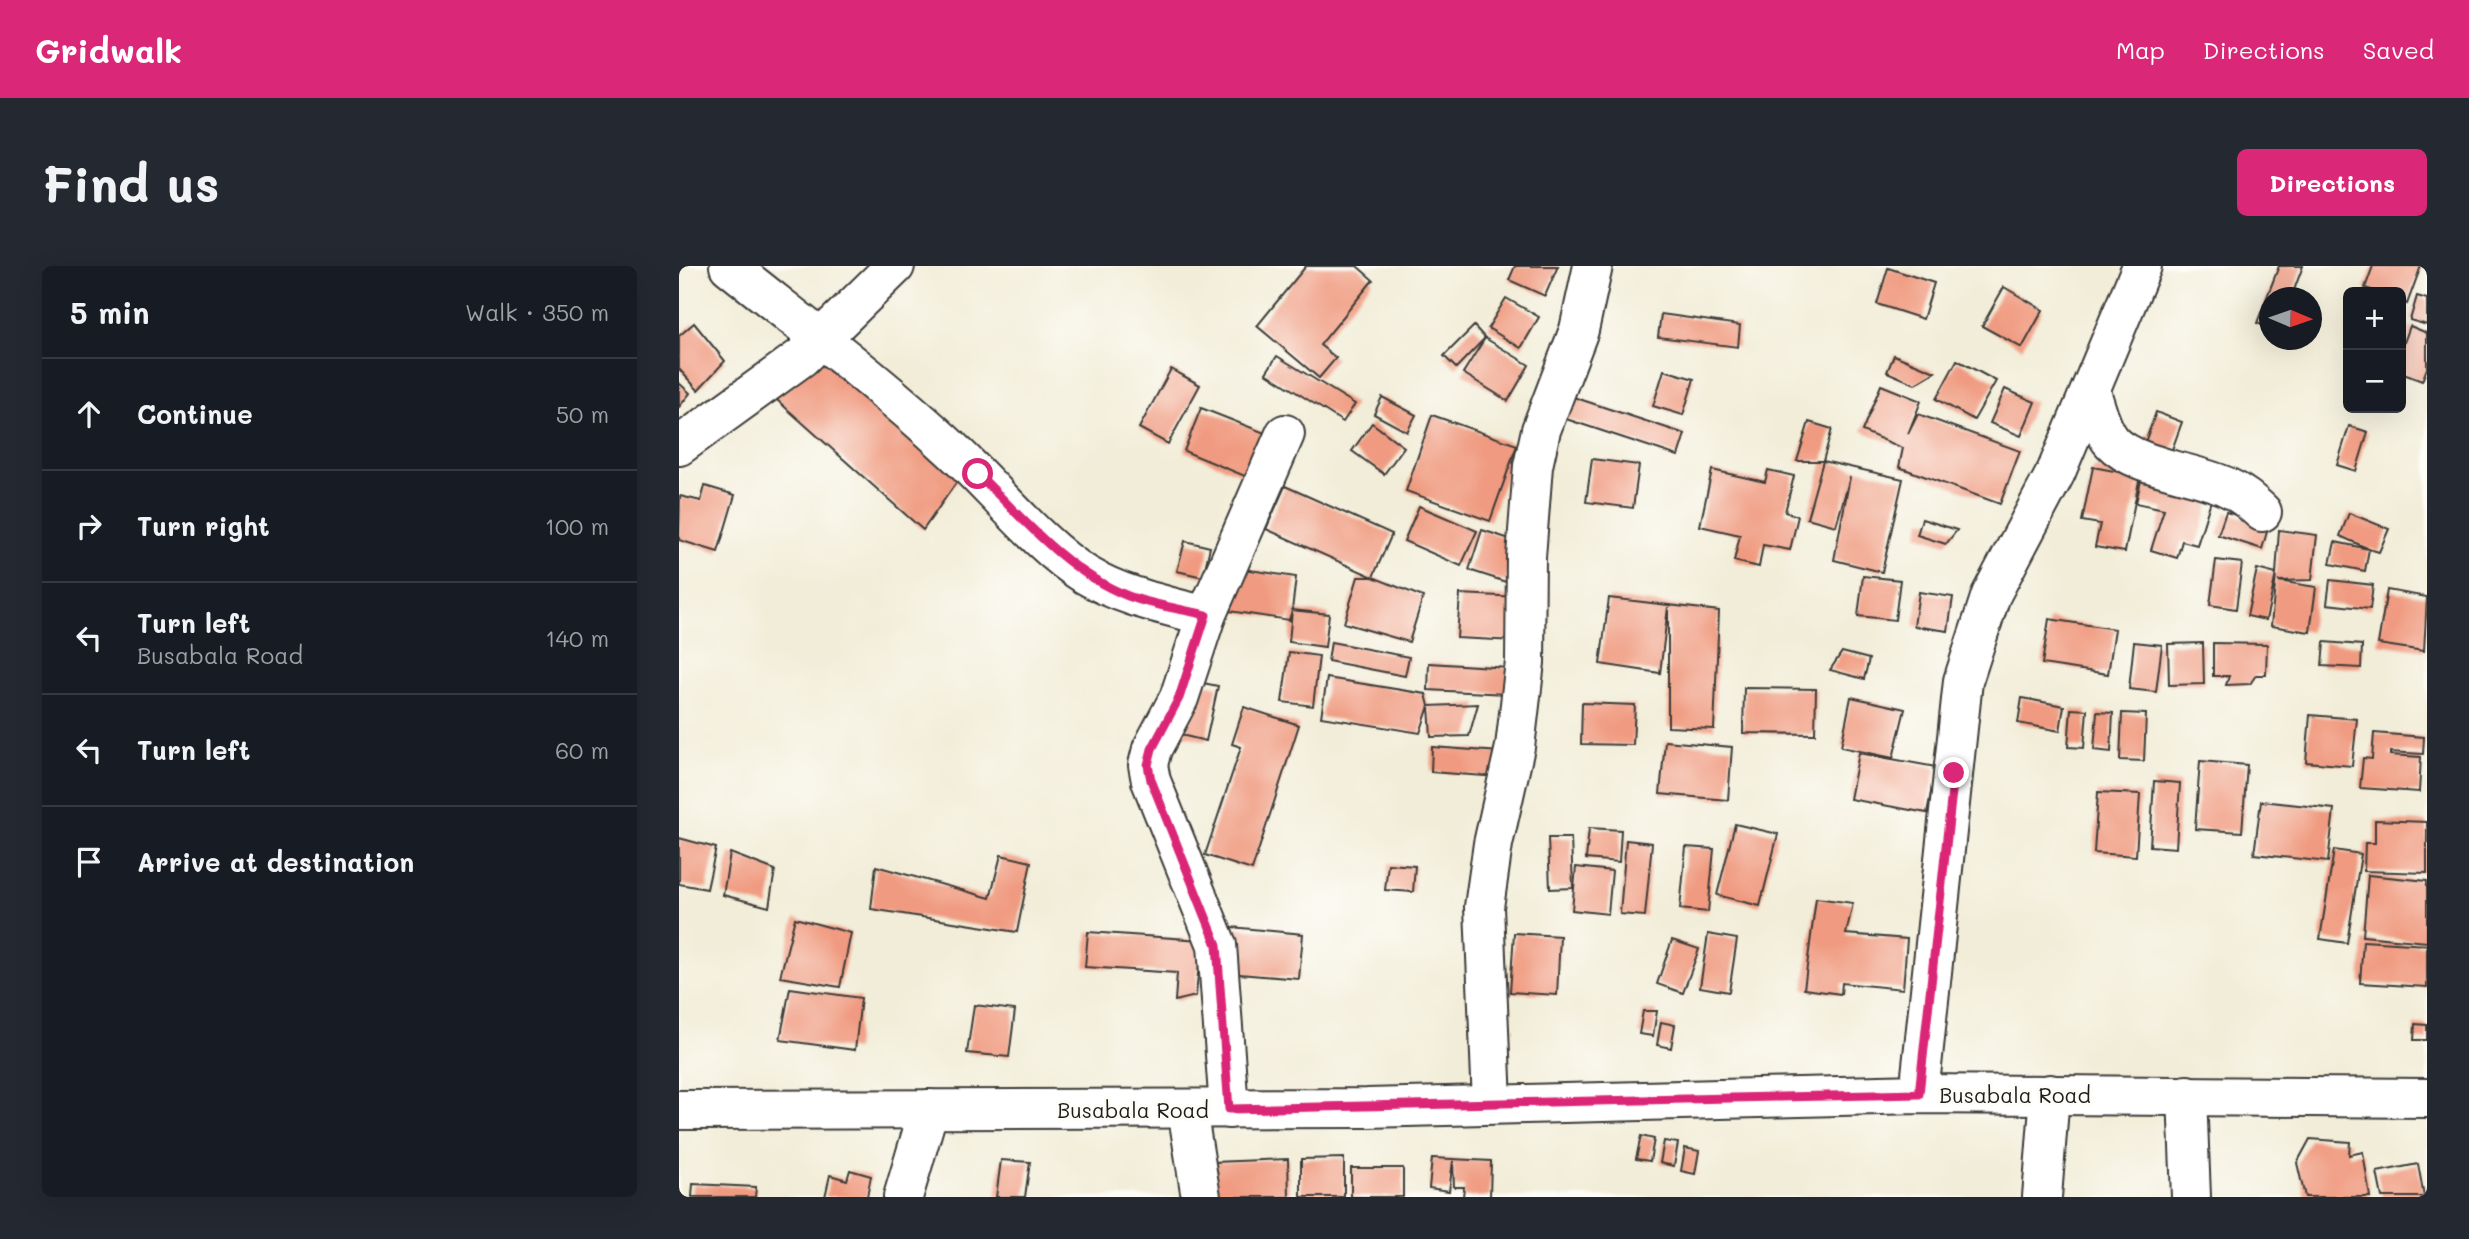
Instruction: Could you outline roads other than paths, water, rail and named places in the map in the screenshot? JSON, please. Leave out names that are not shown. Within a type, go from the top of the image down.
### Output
[{"type":"street","points":[[729,266],[891,394],[978,474],[1037,534],[1085,574],[1129,596],[1206,615]]},
{"type":"street","points":[[679,446],[823,338],[895,266]]},
{"type":"street","points":[[1492,1104],[1485,907],[1493,844],[1515,747],[1525,662],[1526,557],[1533,466],[1541,430],[1579,330],[1593,266]]},
{"type":"street","points":[[1919,1094],[1963,681],[1991,595],[2056,472],[2091,392],[2131,271]]},
{"type":"street","points":[[2091,392],[2102,426],[2112,442],[2126,453],[2226,486],[2243,495],[2262,512]]},
{"type":"street","points":[[1229,1109],[1217,945],[1151,780],[1148,765],[1152,749],[1179,698],[1206,615],[1285,434]]},
{"type":"street","name":"Busabala Road","points":[[679,1110],[1187,1110],[1919,1094],[2427,1098]]},
{"type":"street","points":[[2042,1197],[2050,1094]]},
{"type":"street","points":[[2187,1095],[2191,1197]]},
{"type":"street","points":[[903,1197],[929,1109]]},
{"type":"street","points":[[1187,1110],[1201,1197]]}]
